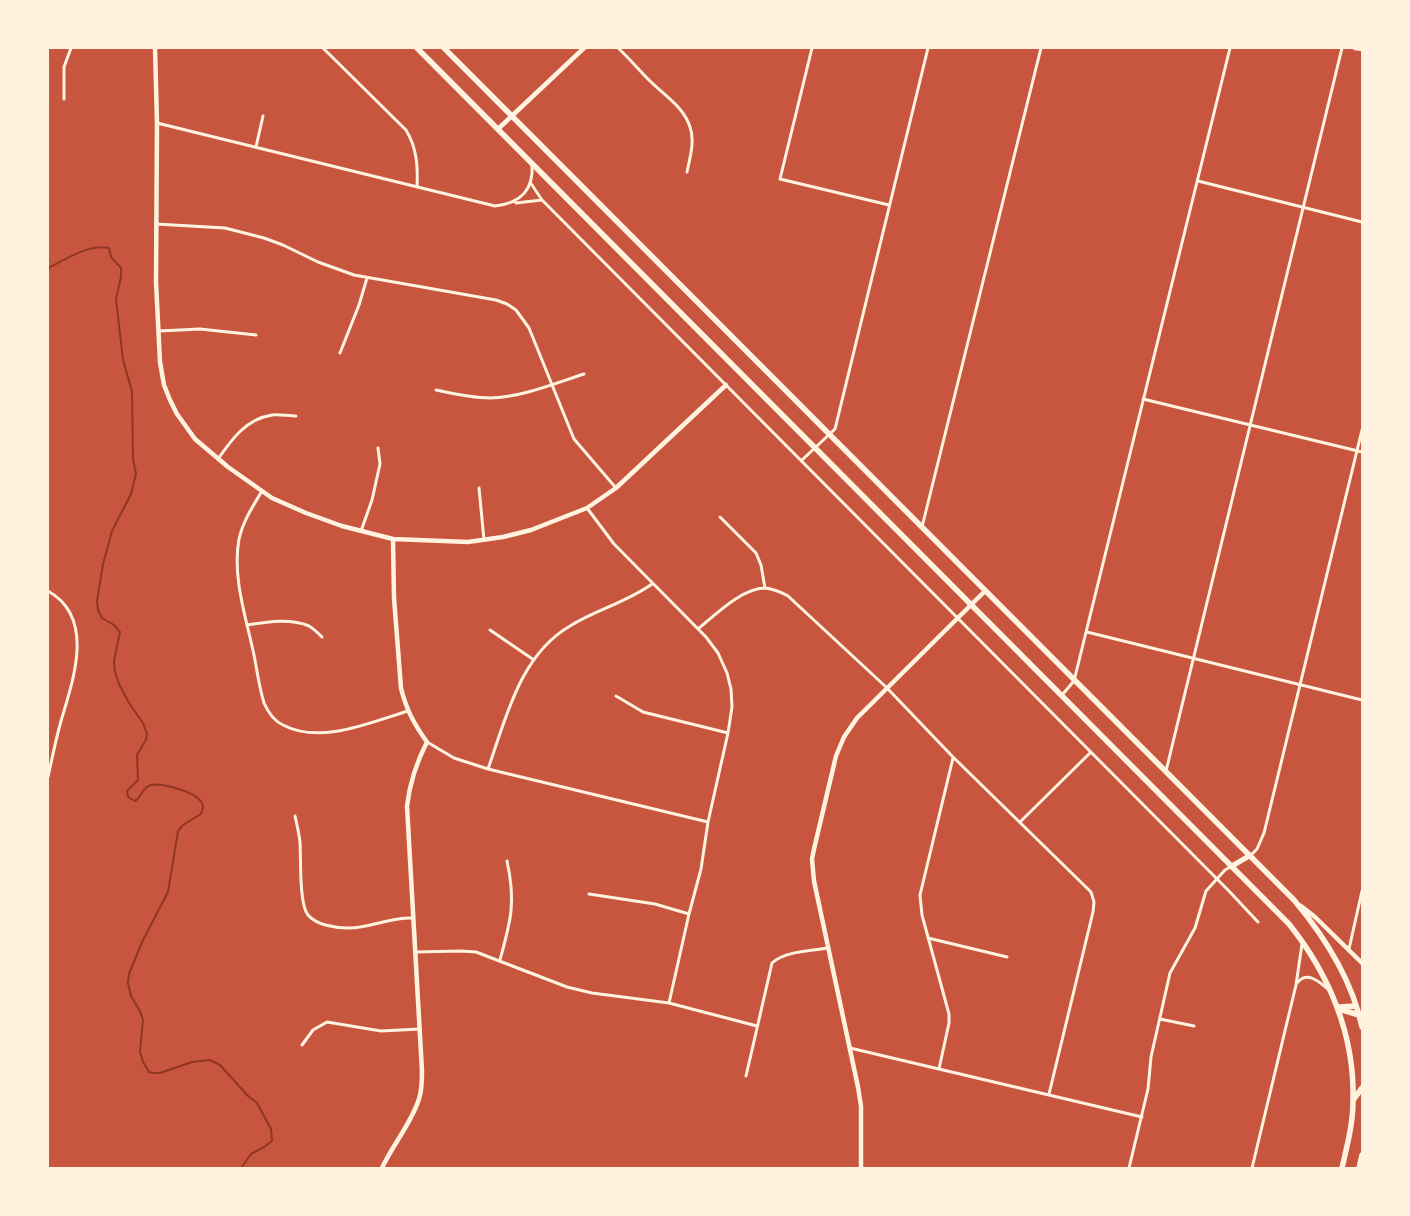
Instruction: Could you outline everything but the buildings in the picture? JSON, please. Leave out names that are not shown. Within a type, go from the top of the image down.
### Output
[{"type":"highway","points":[[417,48],[1269,902],[1302,941],[1317,963],[1331,991],[1338,1008],[1349,1049],[1353,1100],[1351,1125],[1342,1168]]},
{"type":"highway","points":[[444,48],[1294,900],[1327,943],[1359,1006],[1362,1027]]},
{"type":"highway","points":[[1232,866],[1249,856]]},
{"type":"highway","points":[[1338,1008],[1359,1006]]},
{"type":"highway","points":[[1338,1008],[1361,1015]]},
{"type":"highway","points":[[1353,1100],[1362,1088]]},
{"type":"highway","points":[[1359,1168],[1362,1155]]},
{"type":"street","points":[[64,99],[64,67],[72,48]]},
{"type":"street","points":[[155,48],[157,124],[156,282],[160,362],[164,384],[170,400],[188,430],[218,459],[262,491],[306,513],[393,539],[445,542],[484,540],[531,530],[587,508],[616,488],[726,385]]},
{"type":"street","points":[[323,48],[406,130],[416,157],[417,187]]},
{"type":"street","points":[[498,129],[584,48]]},
{"type":"street","points":[[618,48],[687,118],[693,141],[687,172]]},
{"type":"street","points":[[812,48],[780,179],[889,205]]},
{"type":"street","points":[[802,460],[835,429],[928,48]]},
{"type":"street","points":[[922,528],[1041,48]]},
{"type":"street","points":[[1062,695],[1074,681],[1230,48]]},
{"type":"street","points":[[1166,772],[1342,48]]},
{"type":"street","points":[[1355,48],[1362,49]]},
{"type":"street","points":[[256,147],[263,116]]},
{"type":"street","points":[[157,124],[495,206],[542,200]]},
{"type":"street","points":[[513,203],[524,194],[530,182],[533,173],[532,164]]},
{"type":"street","points":[[1198,181],[1362,222]]},
{"type":"street","points":[[530,182],[542,200],[802,460],[956,618],[1010,669],[1217,878],[1258,922]]},
{"type":"street","points":[[156,224],[216,227],[256,236],[283,245],[335,269],[367,278],[481,297],[507,304],[522,318],[529,328],[574,438],[616,488]]},
{"type":"street","points":[[340,353],[367,278]]},
{"type":"street","points":[[159,331],[200,330],[256,336]]},
{"type":"street","points":[[436,390],[463,396],[490,398],[519,394],[584,374]]},
{"type":"street","points":[[1144,399],[1362,452]]},
{"type":"street","points":[[218,459],[235,435],[255,419],[274,414],[296,416]]},
{"type":"street","points":[[1249,856],[1257,849],[1264,833],[1362,430]]},
{"type":"street","points":[[361,531],[372,500],[380,464],[378,448]]},
{"type":"street","points":[[479,488],[484,540]]},
{"type":"street","points":[[262,491],[244,524],[238,549],[238,567],[247,625],[264,703],[274,718],[282,725],[297,730],[328,733],[354,728],[408,711]]},
{"type":"street","points":[[587,508],[614,544],[698,629],[718,653],[727,673],[731,689],[732,707],[728,733],[708,822],[701,869],[669,1003]]},
{"type":"street","points":[[720,517],[756,553],[762,565],[765,588]]},
{"type":"street","points":[[393,539],[396,639],[401,688],[413,723],[428,742],[454,758],[488,769],[708,822]]},
{"type":"street","points":[[488,769],[510,704],[524,674],[551,640],[568,627],[635,595],[652,584]]},
{"type":"street","points":[[698,629],[737,598],[749,592],[765,588],[788,596],[886,687],[953,757],[1091,892],[1094,902],[1049,1094]]},
{"type":"street","points":[[48,591],[68,610],[73,621],[77,648],[75,668],[48,777]]},
{"type":"street","points":[[861,1168],[861,1106],[814,881],[812,859],[814,848],[836,756],[844,737],[857,718],[886,687],[985,591]]},
{"type":"street","points":[[247,625],[272,621],[292,622],[309,626],[322,637]]},
{"type":"street","points":[[490,630],[534,660]]},
{"type":"street","points":[[1086,632],[1362,700]]},
{"type":"street","points":[[616,696],[643,712],[728,733]]},
{"type":"street","points":[[382,1168],[409,1122],[420,1096],[422,1072],[407,806],[416,763],[428,742]]},
{"type":"street","points":[[1020,822],[1091,752]]},
{"type":"street","points":[[939,1069],[949,1023],[949,1014],[928,938],[920,905],[920,895],[953,757]]},
{"type":"street","points":[[295,816],[300,841],[303,901],[307,914],[311,918],[328,925],[348,928],[394,918],[413,918]]},
{"type":"street","points":[[500,960],[512,908],[511,878],[507,861]]},
{"type":"street","points":[[1129,1168],[1142,1117],[1148,1088],[1151,1057],[1170,973],[1195,928],[1204,893],[1217,878],[1232,866]]},
{"type":"street","points":[[1349,949],[1362,891]]},
{"type":"street","points":[[589,894],[655,904],[689,914]]},
{"type":"street","points":[[1294,900],[1315,917],[1362,963]]},
{"type":"street","points":[[928,938],[1007,957]]},
{"type":"street","points":[[1252,1168],[1296,985],[1302,941]]},
{"type":"street","points":[[746,1076],[772,963],[777,958],[784,956],[829,948]]},
{"type":"street","points":[[416,952],[461,950],[476,952],[573,989],[669,1003],[757,1026]]},
{"type":"street","points":[[1296,985],[1302,978],[1308,977],[1331,991]]},
{"type":"street","points":[[1160,1019],[1194,1026]]},
{"type":"street","points":[[302,1045],[313,1030],[327,1022],[381,1031],[420,1029]]},
{"type":"street","points":[[850,1048],[1142,1117]]},
{"type":"waterway","points":[[48,268],[85,250],[101,247],[109,248],[111,257],[121,268],[116,299],[123,360],[132,391],[133,459],[136,474],[131,494],[112,531],[103,564],[97,601],[98,610],[102,618],[114,625],[120,632],[114,661],[115,672],[119,684],[143,723],[147,734],[146,740],[137,755],[138,780],[127,791],[128,797],[135,801],[148,786],[163,785],[189,793],[201,801],[203,806],[201,814],[183,825],[178,831],[168,892],[142,942],[129,974],[128,983],[131,996],[143,1020],[140,1052],[149,1072],[153,1073],[160,1073],[192,1062],[210,1060],[220,1065],[248,1096],[257,1103],[271,1129],[272,1141],[251,1154],[241,1168]]}]
